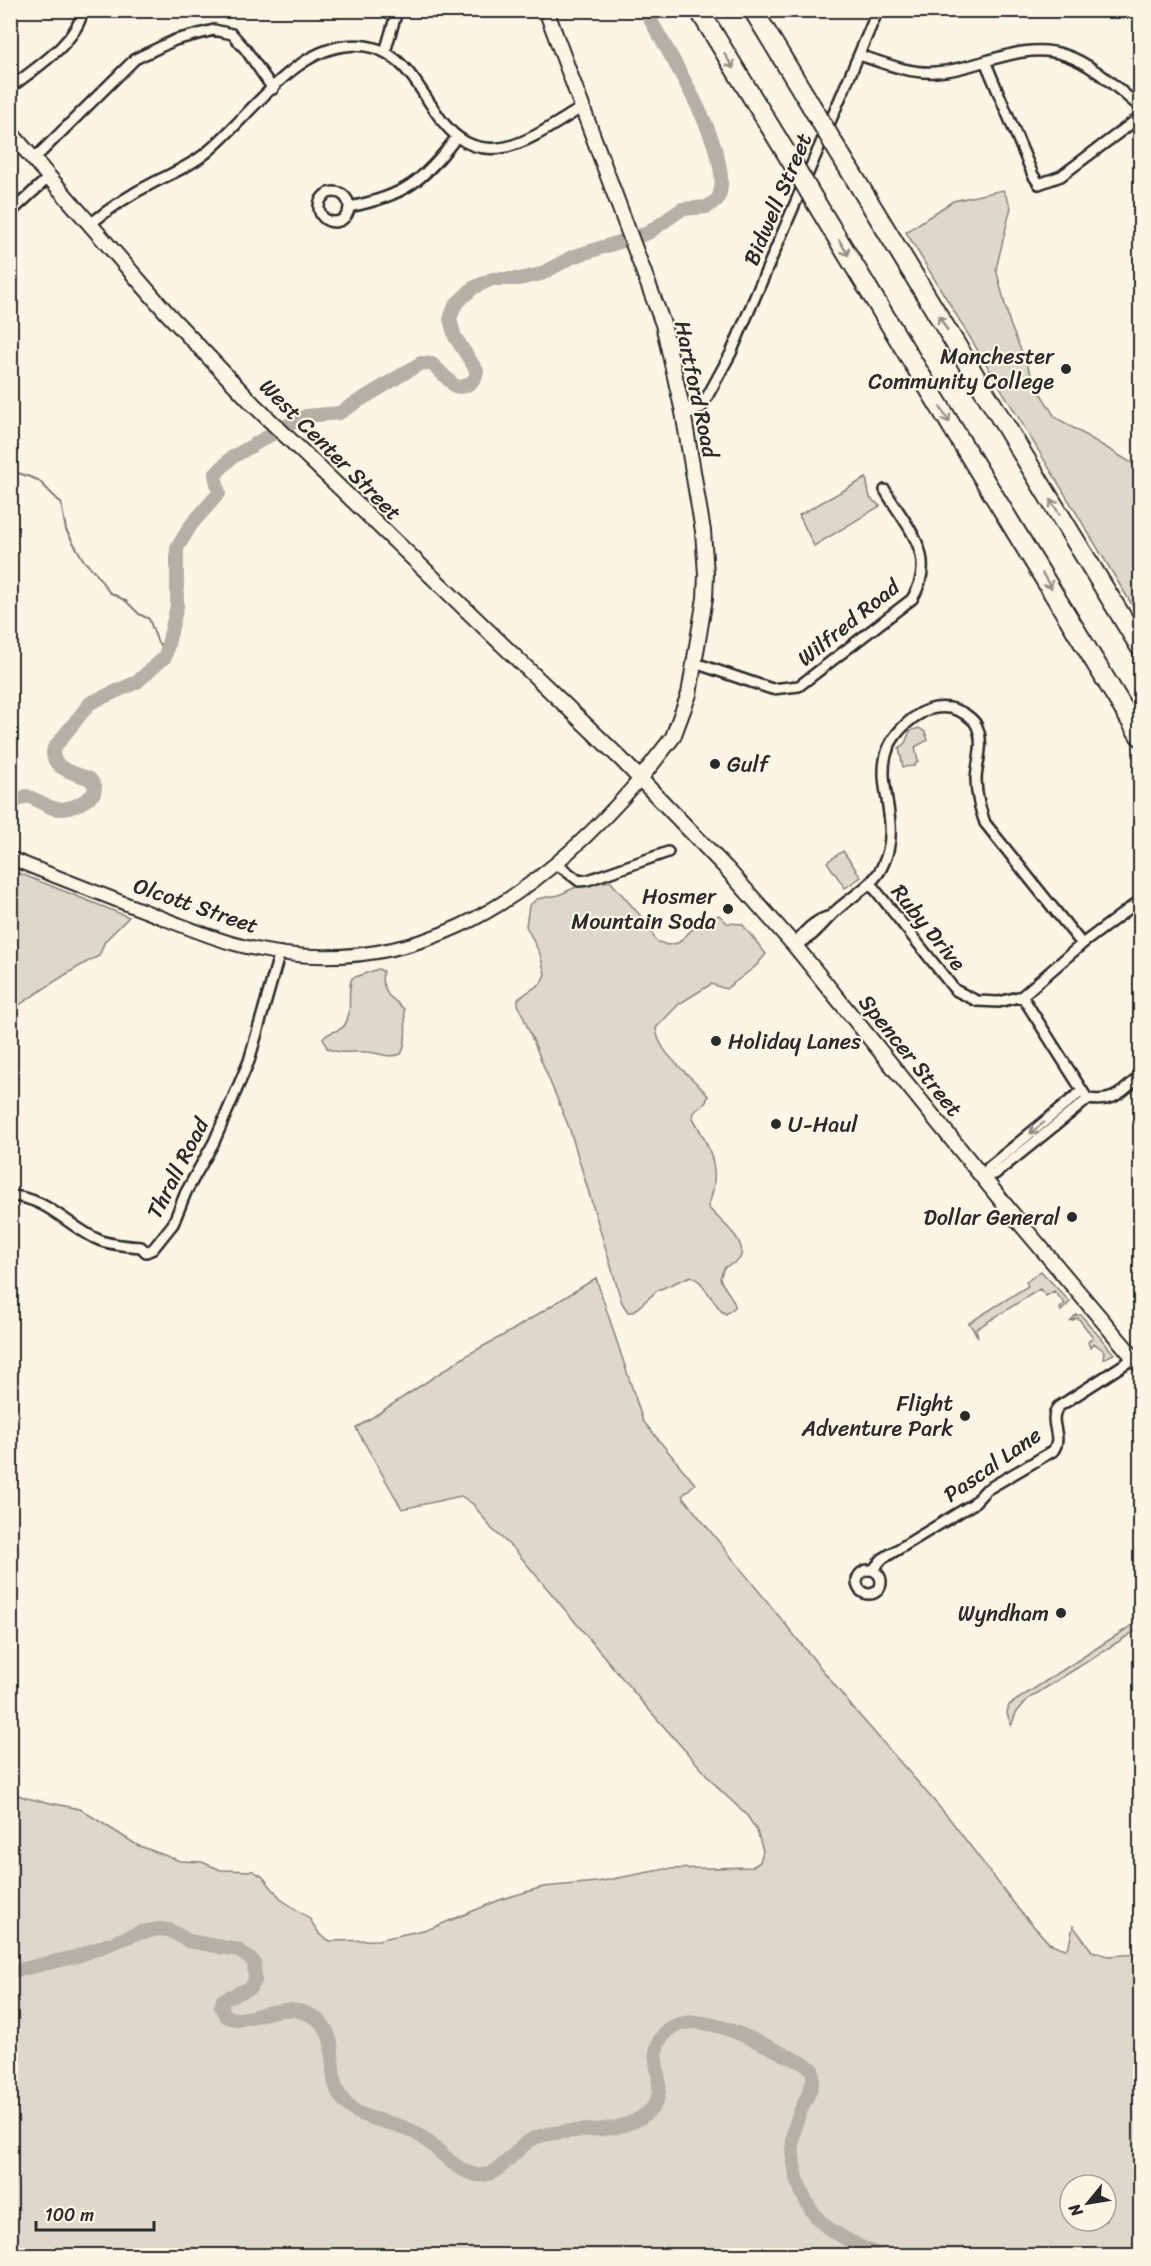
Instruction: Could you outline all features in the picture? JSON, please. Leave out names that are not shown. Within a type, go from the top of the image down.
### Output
[{"type":"highway","points":[[699,10],[1140,736]]},
{"type":"highway","points":[[753,10],[1140,647]]},
{"type":"main road","name":"Hartford Road","points":[[546,10],[663,324],[683,412],[706,561],[705,598],[695,663],[682,718],[662,753],[640,779]]},
{"type":"main road","name":"West Center Street","points":[[10,132],[167,313],[273,423],[640,779]]},
{"type":"main road","name":"Spencer Street","points":[[640,779],[727,869],[795,946],[983,1177],[1137,1361]]},
{"type":"street","points":[[10,88],[70,35],[81,20],[83,10]]},
{"type":"street","points":[[385,52],[395,18],[394,10]]},
{"type":"street","name":"Bidwell Street","points":[[683,412],[691,414],[699,410],[731,353],[878,10]]},
{"type":"street","points":[[34,159],[53,142],[102,88],[135,59],[175,40],[214,30],[232,34],[273,89]]},
{"type":"street","points":[[90,224],[126,198],[190,165],[208,152],[273,89],[319,53],[343,46],[363,45],[385,52],[402,63],[442,122],[456,138],[483,148],[506,146],[528,138],[583,108]]},
{"type":"street","points":[[859,55],[919,73],[938,72],[1023,51],[1043,50],[1065,55],[1083,63],[1140,107]]},
{"type":"street","points":[[985,61],[1033,175],[1039,184],[1061,176],[1140,117]]},
{"type":"street","points":[[349,207],[384,200],[411,186],[433,168],[456,138]]},
{"type":"street","points":[[10,213],[49,177]]},
{"type":"street","name":"Wilfred Road","points":[[695,663],[772,689],[798,686],[912,599],[921,585],[923,555],[885,490]]},
{"type":"street","points":[[795,946],[826,924],[830,916],[870,884],[881,869],[888,852],[890,829],[882,760],[888,744],[900,728],[923,710],[939,707],[953,709],[967,715],[978,727],[981,744],[976,779],[977,800],[984,824],[1082,944]]},
{"type":"street","name":"Olcott Street","points":[[10,858],[232,943],[280,952],[356,954],[416,943],[502,906],[557,864],[640,779]]},
{"type":"street","points":[[557,864],[579,881],[588,880],[668,852]]},
{"type":"street","name":"Ruby Drive","points":[[870,884],[955,990],[980,1001],[999,1002],[1022,996],[1082,944],[1138,902],[1140,906]]},
{"type":"street","name":"Thrall Road","points":[[10,1196],[22,1196],[42,1203],[99,1240],[141,1247],[146,1252],[153,1249],[173,1224],[186,1192],[214,1142],[249,1061],[280,952]]},
{"type":"street","points":[[1022,996],[1085,1095],[1104,1101],[1117,1096],[1140,1076]]},
{"type":"street","points":[[983,1177],[994,1174],[1085,1095]]},
{"type":"street","name":"Pascal Lane","points":[[873,1570],[882,1559],[973,1504],[986,1490],[1053,1451],[1058,1437],[1053,1414],[1058,1407],[1137,1361]]},
{"type":"shaded area","points":[[1003,190],[1011,207],[996,269],[1010,324],[1036,386],[1055,417],[1140,468],[1140,618],[906,232],[953,201]]},
{"type":"shaded area","points":[[866,478],[870,498],[880,506],[814,546],[799,515]]},
{"type":"shaded area","points":[[919,728],[925,732],[928,740],[915,747],[918,761],[914,766],[903,767],[899,748],[905,743],[910,731]]},
{"type":"shaded area","points":[[843,851],[861,877],[845,888],[827,862]]},
{"type":"shaded area","points":[[11,870],[129,917],[105,941],[99,956],[66,974],[11,1010]]},
{"type":"shaded area","points":[[610,881],[645,921],[656,941],[667,945],[678,943],[700,922],[719,915],[727,923],[742,924],[766,954],[756,966],[726,989],[711,984],[679,1004],[656,1028],[663,1048],[708,1096],[706,1102],[694,1112],[693,1118],[709,1150],[714,1171],[712,1194],[708,1207],[736,1237],[742,1251],[739,1260],[724,1268],[720,1278],[733,1299],[735,1307],[726,1314],[721,1311],[700,1282],[691,1276],[658,1290],[633,1312],[628,1312],[622,1303],[570,1130],[518,1004],[518,999],[541,983],[545,974],[540,954],[526,926],[529,906],[537,899],[559,895],[578,886]]},
{"type":"shaded area","points":[[378,969],[383,971],[382,981],[388,995],[404,1009],[406,1026],[401,1054],[392,1056],[370,1052],[341,1052],[327,1048],[323,1038],[342,1028],[347,1021],[352,978]]},
{"type":"shaded area","points":[[1041,1271],[1070,1302],[1061,1311],[1060,1308],[1065,1304],[1054,1291],[1046,1296],[1040,1289],[976,1329],[978,1337],[969,1323],[1028,1286],[1026,1282]]},
{"type":"shaded area","points":[[596,1278],[643,1421],[695,1484],[682,1496],[853,1708],[949,1818],[1019,1910],[1049,1943],[1065,1949],[1069,1946],[1073,1926],[1092,1951],[1108,1956],[1140,1954],[1140,2255],[11,2255],[11,1792],[26,1798],[80,1809],[137,1845],[180,1861],[202,1862],[221,1870],[253,1871],[262,1876],[282,1900],[309,1918],[320,1935],[330,1941],[378,1940],[432,1928],[502,1899],[543,1887],[597,1882],[665,1869],[752,1867],[760,1862],[763,1851],[757,1831],[746,1814],[721,1791],[642,1702],[515,1550],[492,1529],[473,1504],[461,1496],[402,1509],[356,1428],[469,1354],[511,1331]]},
{"type":"shaded area","points":[[1076,1315],[1081,1315],[1114,1354],[1103,1359],[1104,1351],[1094,1343],[1090,1348],[1088,1342],[1093,1337],[1078,1318],[1070,1321]]},
{"type":"shaded area","points":[[1140,1620],[1140,1628],[1028,1699],[1016,1713],[1011,1726],[1007,1713],[1009,1705]]},
{"type":"waterway","points":[[10,804],[26,796],[53,808],[64,809],[80,803],[94,793],[95,786],[90,779],[64,769],[55,761],[54,748],[90,703],[137,682],[165,657],[177,606],[177,548],[191,525],[219,493],[215,475],[231,458],[306,416],[339,413],[421,363],[432,364],[455,386],[469,384],[475,378],[477,371],[455,337],[450,319],[455,305],[473,288],[492,279],[519,279],[541,274],[572,257],[648,233],[682,209],[707,207],[717,200],[721,182],[718,160],[710,133],[683,77],[645,10]]},
{"type":"waterway","points":[[10,470],[38,480],[61,503],[66,530],[84,561],[109,592],[126,601],[139,614],[149,619],[158,643],[169,649]]},
{"type":"waterway","points":[[10,1972],[78,1956],[138,1933],[159,1929],[169,1930],[189,1941],[238,1950],[254,1962],[255,1981],[250,1988],[223,2000],[221,2007],[226,2016],[235,2019],[279,2010],[291,2010],[304,2012],[317,2019],[329,2035],[335,2085],[346,2103],[363,2115],[414,2132],[459,2168],[477,2175],[486,2175],[501,2167],[529,2141],[537,2137],[564,2132],[607,2129],[621,2126],[646,2114],[656,2102],[658,2095],[656,2052],[664,2034],[680,2024],[697,2022],[715,2025],[755,2040],[812,2069],[813,2081],[794,2131],[794,2160],[801,2191],[817,2217],[827,2227],[880,2256]]},
{"type":"place","name":"Manchester Community College","points":[[1066,369]]},
{"type":"place","name":"Gulf","points":[[715,764]]},
{"type":"place","name":"Hosmer Mountain Soda","points":[[728,909]]},
{"type":"place","name":"Holiday Lanes","points":[[716,1041]]},
{"type":"place","name":"U-Haul","points":[[776,1124]]},
{"type":"place","name":"Dollar General","points":[[1072,1217]]},
{"type":"place","name":"Flight Adventure Park","points":[[965,1416]]},
{"type":"place","name":"Wyndham","points":[[1061,1613]]}]
